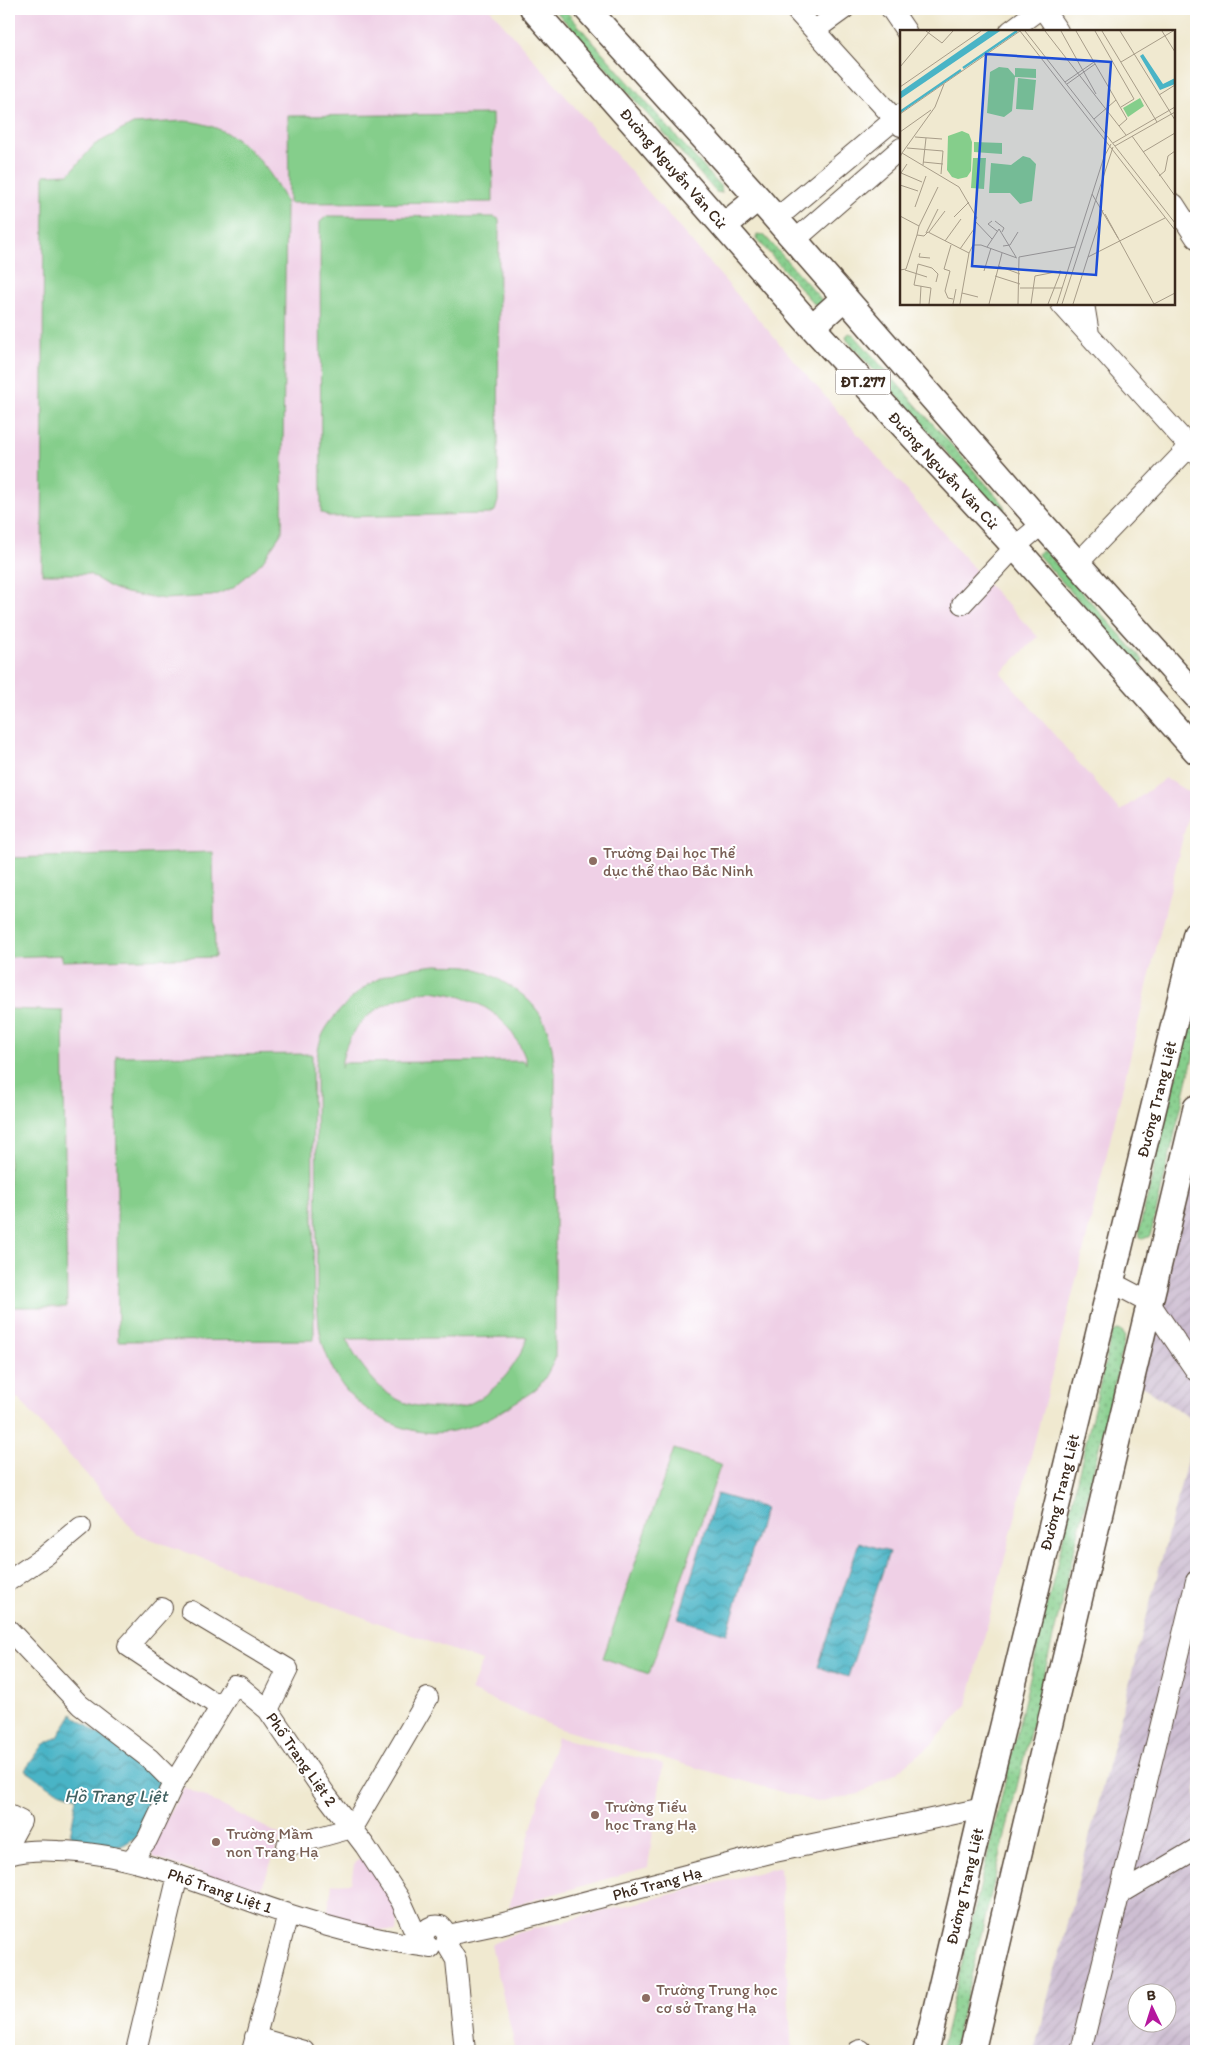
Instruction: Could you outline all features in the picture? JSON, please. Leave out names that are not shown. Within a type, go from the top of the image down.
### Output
[{"type":"main road","name":"Đường Nguyễn Văn Cừ","points":[[534,9],[725,225],[812,327],[1015,547],[1196,751]]},
{"type":"main road","name":"ĐT.277","points":[[587,9],[758,198],[1042,524],[1196,696]]},
{"type":"main road","points":[[725,225],[758,198]]},
{"type":"main road","points":[[812,327],[844,298]]},
{"type":"main road","name":"Đường Trang Liệt","points":[[926,2051],[983,1808],[1196,934]]},
{"type":"main road","points":[[972,2051],[1196,1108]]},
{"type":"street","points":[[776,219],[899,120],[795,9]]},
{"type":"street","points":[[815,30],[844,9]]},
{"type":"street","points":[[891,9],[905,30]]},
{"type":"street","points":[[1011,30],[1041,9],[1056,30]]},
{"type":"street","points":[[794,240],[900,149]]},
{"type":"street","points":[[1175,206],[1196,238]]},
{"type":"street","points":[[1062,305],[1194,447],[1078,563]]},
{"type":"street","points":[[1084,305],[1089,334]]},
{"type":"street","points":[[962,604],[1015,547],[1042,524]]},
{"type":"street","points":[[1111,1282],[1149,1302],[1196,1371]]},
{"type":"street","points":[[9,1585],[82,1526]]},
{"type":"street","points":[[1081,2051],[1196,1581]]},
{"type":"street","points":[[162,1608],[128,1646],[220,1707]]},
{"type":"street","points":[[192,1611],[288,1669],[268,1710]]},
{"type":"street","points":[[9,1630],[80,1705],[150,1758],[174,1782]]},
{"type":"street","name":"Phố Trang Liệt 2","points":[[131,1860],[147,1840],[174,1782],[234,1684],[244,1688],[268,1710],[326,1795],[352,1828],[401,1901],[415,1932],[437,1941]]},
{"type":"street","points":[[287,1846],[352,1828],[428,1698]]},
{"type":"street","name":"Phố Trang Hạ","points":[[437,1941],[770,1853],[983,1808]]},
{"type":"street","points":[[9,1815],[21,1821],[9,1843]]},
{"type":"street","points":[[1120,1894],[1196,1849]]},
{"type":"street","name":"Phố Trang Liệt 1","points":[[9,1855],[25,1850],[75,1851],[131,1860],[288,1914],[384,1941],[437,1941]]},
{"type":"street","points":[[136,2051],[178,1875]]},
{"type":"street","points":[[288,1914],[254,2044],[304,2051]]},
{"type":"street","points":[[437,1941],[456,1960],[465,2051]]},
{"type":"shaded area","name":"Trường Đại học Thể dục thể thao Bắc Ninh","points":[[9,9],[490,9],[984,580],[1038,637],[1001,673],[1120,811],[1166,778],[1193,795],[1083,1253],[967,1705],[931,1745],[897,1772],[859,1794],[817,1802],[560,1729],[471,1691],[482,1661],[137,1534],[18,1398],[9,1403]]},
{"type":"shaded area","points":[[1196,1152],[1196,1422],[1139,1384]]},
{"type":"shaded area","points":[[1196,1426],[1196,2051],[1034,2051]]},
{"type":"shaded area","name":"Trường Tiểu học Trang Hạ","points":[[557,1737],[663,1764],[648,1867],[509,1907]]},
{"type":"shaded area","name":"Trường Mầm non Trang Hạ","points":[[184,1787],[281,1835],[260,1893],[153,1857],[149,1849]]},
{"type":"shaded area","name":"Trường Mầm non Trang Hạ","points":[[367,1853],[399,1900],[396,1932],[326,1922],[332,1884],[351,1883],[354,1864]]},
{"type":"shaded area","name":"Trường Trung học cơ sở Trang Hạ","points":[[780,1867],[792,2051],[516,2051],[491,1945],[513,1934]]},
{"type":"green space","points":[[554,9],[564,9],[721,187],[722,193],[716,192]]},
{"type":"green space","points":[[492,114],[493,202],[289,203],[288,116]]},
{"type":"green space","points":[[184,121],[201,123],[218,129],[246,147],[269,173],[286,203],[282,532],[262,562],[232,588],[212,596],[164,599],[126,593],[112,588],[89,574],[42,574],[44,175],[69,174],[94,145],[133,124]]},
{"type":"green space","points":[[327,216],[494,217],[499,219],[498,501],[495,511],[490,514],[330,517],[321,512],[320,222]]},
{"type":"green space","points":[[757,234],[764,235],[821,299],[823,302],[819,306],[813,303],[756,238]]},
{"type":"green space","points":[[849,333],[854,335],[1002,502],[1005,509],[1001,511],[997,509],[847,340],[846,336]]},
{"type":"green space","points":[[1042,550],[1047,553],[1143,660],[1142,667],[1136,665],[1039,556],[1038,553]]},
{"type":"green space","points":[[213,852],[215,957],[62,961],[62,955],[9,957],[9,858]]},
{"type":"green space","points":[[437,965],[468,966],[495,977],[528,1000],[537,1010],[548,1032],[554,1059],[555,1075],[555,1359],[539,1386],[494,1415],[461,1429],[445,1432],[428,1432],[411,1430],[394,1424],[376,1415],[361,1404],[347,1392],[340,1382],[323,1345],[319,1328],[317,1298],[316,1064],[320,1042],[327,1027],[340,1010],[364,988],[393,972]],"holes":[[[429,991],[456,995],[491,1011],[510,1030],[522,1050],[527,1066],[523,1061],[343,1063],[341,1068],[344,1051],[351,1037],[359,1024],[370,1014],[397,999]],[[528,1337],[510,1370],[494,1388],[473,1402],[455,1408],[414,1405],[388,1394],[361,1364],[347,1339]]]},
{"type":"green space","points":[[1196,996],[1196,1045],[1152,1229],[1150,1236],[1143,1239],[1140,1237],[1139,1230]]},
{"type":"green space","points":[[9,1009],[63,1011],[67,1307],[9,1307]]},
{"type":"green space","points":[[312,1054],[314,1340],[118,1341],[116,1056]]},
{"type":"green space","points":[[1116,1330],[1122,1331],[1125,1336],[1118,1369],[953,2051],[941,2051],[1112,1333]]},
{"type":"green space","points":[[674,1449],[721,1464],[649,1674],[603,1658]]},
{"type":"water","points":[[717,1494],[765,1508],[727,1634],[678,1619]]},
{"type":"water","points":[[859,1542],[889,1552],[848,1677],[818,1667]]},
{"type":"water","name":"Hồ Trang Liệt","points":[[72,1714],[162,1782],[162,1795],[139,1837],[121,1846],[94,1846],[79,1842],[70,1836],[77,1797],[53,1789],[25,1770],[44,1744],[58,1737]]},
{"type":"place","name":"Trường Đại học Thể dục thể thao Bắc Ninh","points":[[593,861]]},
{"type":"place","name":"Trường Tiểu học Trang Hạ","points":[[595,1815]]},
{"type":"place","name":"Trường Mầm non Trang Hạ","points":[[216,1842]]},
{"type":"place","name":"Trường Trung học cơ sở Trang Hạ","points":[[646,1998]]}]
